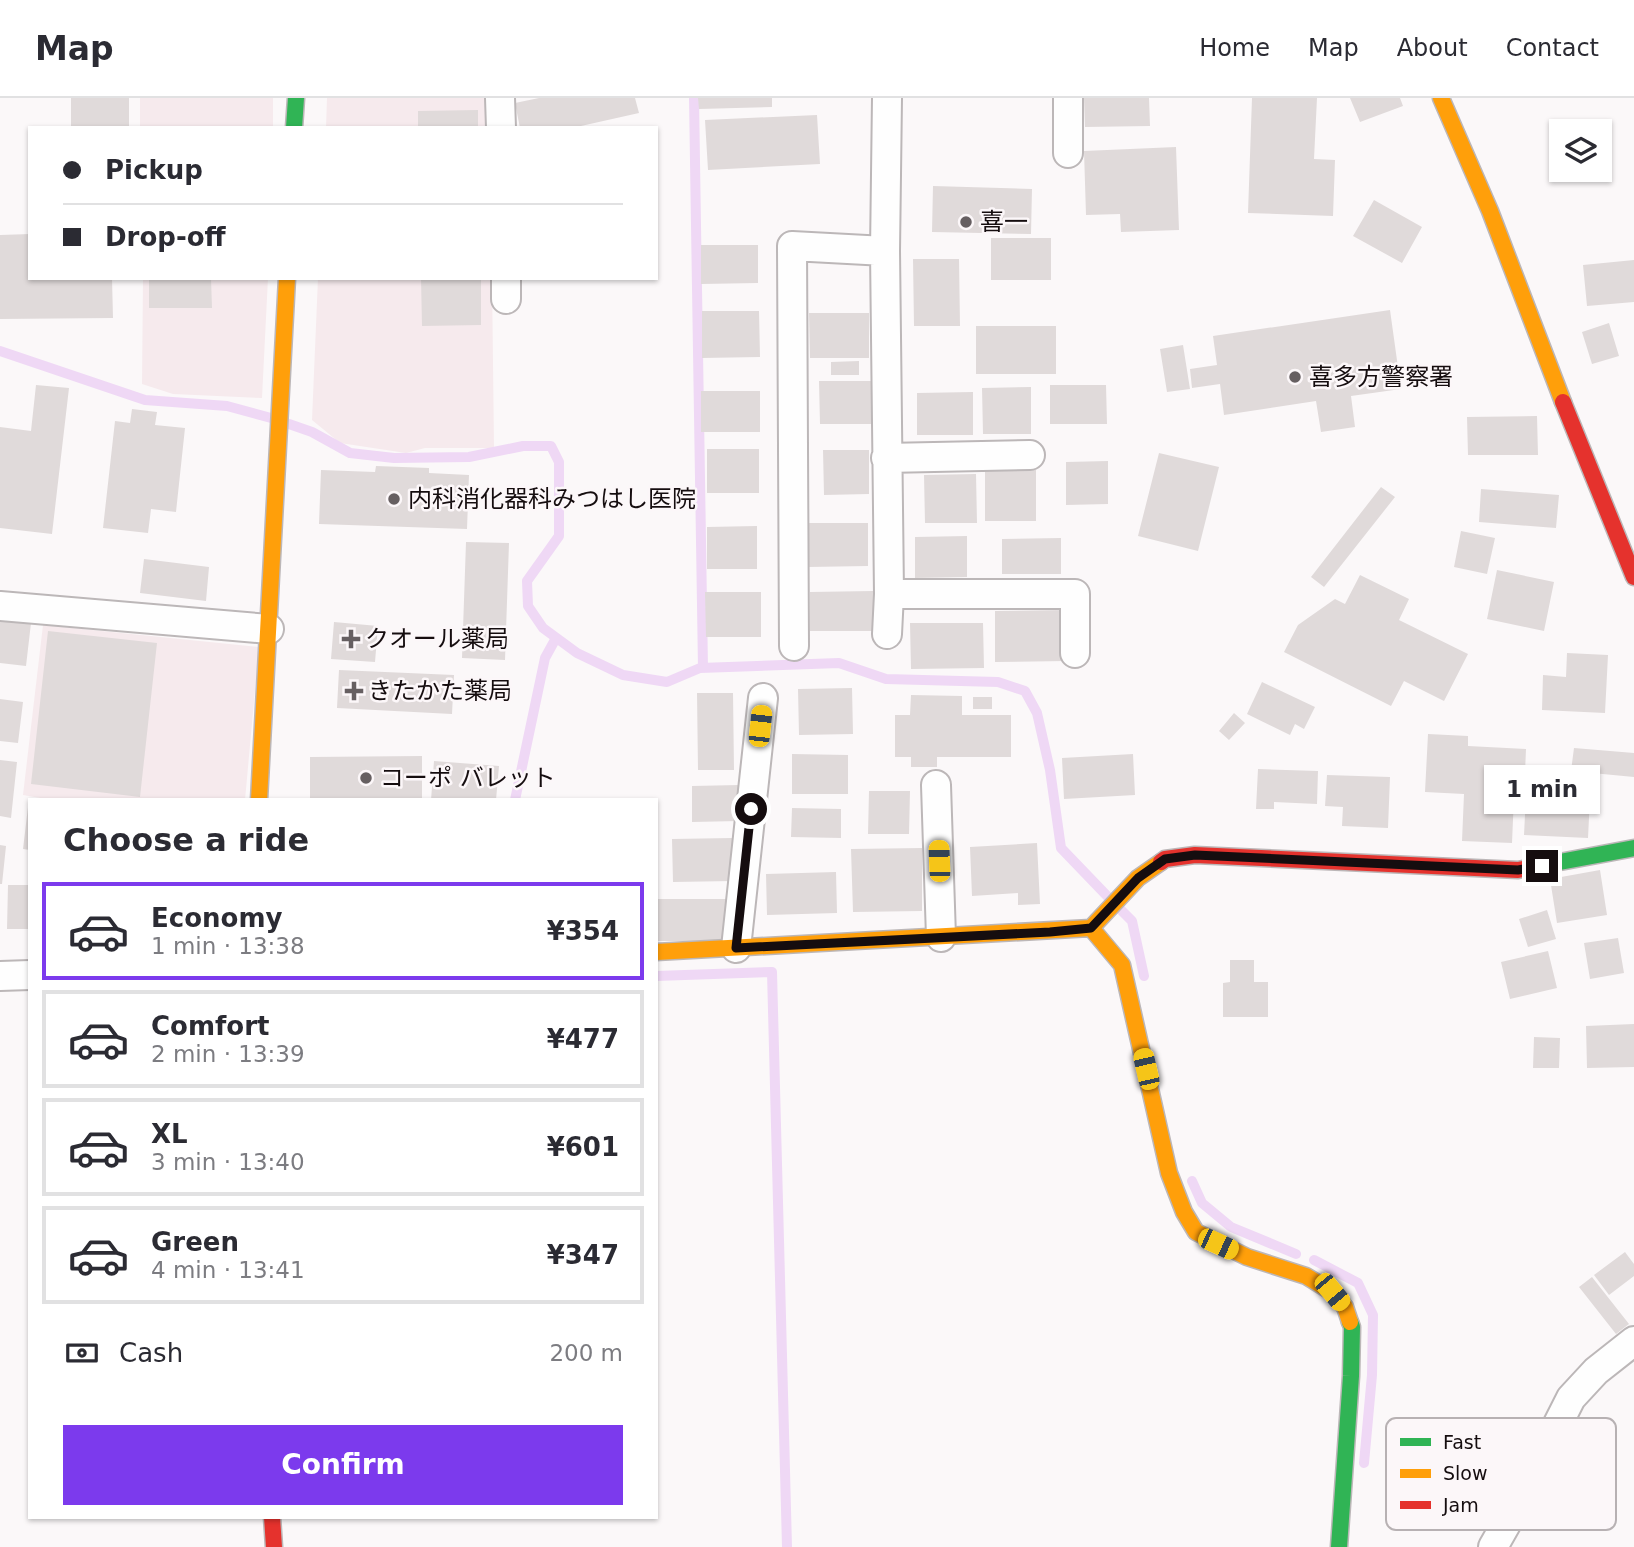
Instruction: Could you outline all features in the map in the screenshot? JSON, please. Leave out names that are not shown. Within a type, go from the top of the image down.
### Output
[{"type":"street","points":[[294,126],[296,98]]},
{"type":"street","points":[[500,98],[501,126]]},
{"type":"street","points":[[887,98],[887,634]]},
{"type":"street","points":[[1068,98],[1068,153]]},
{"type":"street","points":[[1441,98],[1490,211],[1540,346],[1634,577]]},
{"type":"street","points":[[794,646],[792,246],[885,251]]},
{"type":"street","points":[[259,798],[287,280]]},
{"type":"street","points":[[886,458],[1030,456]]},
{"type":"street","points":[[889,594],[1075,594],[1075,653]]},
{"type":"street","points":[[0,606],[269,629]]},
{"type":"street","points":[[736,948],[763,698]]},
{"type":"street","points":[[936,785],[941,937]]},
{"type":"street","points":[[658,952],[941,937],[1097,922],[1138,878],[1165,859],[1195,855],[1518,870],[1634,848]]},
{"type":"street","points":[[1097,922],[1122,965],[1169,1173],[1184,1212],[1196,1232],[1247,1257],[1306,1276],[1332,1292],[1345,1307],[1352,1327],[1351,1376],[1339,1547]]},
{"type":"street","points":[[0,976],[28,975]]},
{"type":"street","points":[[1561,1418],[1571,1398],[1595,1371],[1634,1341]]},
{"type":"street","points":[[272,1519],[274,1547]]},
{"type":"street","points":[[1493,1547],[1503,1530]]},
{"type":"shaded area","points":[[140,98],[273,98],[273,126],[140,126]]},
{"type":"shaded area","points":[[327,98],[490,98],[490,126],[326,126]]},
{"type":"shaded area","points":[[143,280],[268,280],[262,398],[173,394],[142,384]]},
{"type":"shaded area","points":[[318,280],[492,280],[494,448],[425,448],[406,453],[340,443],[312,420]]},
{"type":"shaded area","points":[[43,625],[259,647],[245,798],[40,798],[23,795]]},
{"type":"building","points":[[71,98],[129,98],[129,126],[71,126]]},
{"type":"building","points":[[539,98],[635,98],[639,113],[581,126],[520,126],[515,103]]},
{"type":"building","points":[[698,98],[772,98],[772,107],[699,109]]},
{"type":"building","points":[[1084,98],[1149,98],[1150,126],[1085,127]]},
{"type":"building","points":[[1252,98],[1317,98],[1314,159],[1335,160],[1333,216],[1248,213]]},
{"type":"building","points":[[1350,98],[1400,98],[1403,106],[1360,122]]},
{"type":"building","points":[[478,110],[478,126],[418,126],[418,111]]},
{"type":"building","points":[[817,115],[820,164],[708,170],[705,120]]},
{"type":"building","points":[[1176,147],[1179,230],[1121,232],[1120,214],[1086,215],[1084,151]]},
{"type":"building","points":[[933,186],[1032,189],[1031,234],[932,232]]},
{"type":"building","points":[[1374,200],[1422,227],[1402,263],[1353,236]]},
{"type":"building","points":[[28,234],[28,280],[112,280],[113,318],[0,319],[0,235]]},
{"type":"building","points":[[991,238],[1051,238],[1051,280],[991,280]]},
{"type":"building","points":[[701,245],[758,245],[758,283],[701,284]]},
{"type":"building","points":[[913,259],[959,259],[960,326],[914,326]]},
{"type":"building","points":[[1634,260],[1634,302],[1587,306],[1583,265]]},
{"type":"building","points":[[149,280],[211,280],[212,308],[149,308]]},
{"type":"building","points":[[421,280],[481,280],[481,325],[422,326]]},
{"type":"building","name":"喜多方警察署","points":[[1390,310],[1401,389],[1351,396],[1355,427],[1321,432],[1316,401],[1224,415],[1220,384],[1192,388],[1190,369],[1217,365],[1213,336]]},
{"type":"building","points":[[702,311],[759,311],[760,357],[702,358]]},
{"type":"building","points":[[809,313],[869,313],[869,358],[810,358]]},
{"type":"building","points":[[1609,323],[1619,356],[1592,364],[1582,332]]},
{"type":"building","points":[[976,326],[1056,326],[1056,374],[976,374]]},
{"type":"building","points":[[1183,345],[1190,389],[1167,392],[1160,349]]},
{"type":"building","points":[[859,361],[859,375],[831,375],[831,362]]},
{"type":"building","points":[[819,381],[875,381],[875,424],[820,424]]},
{"type":"building","points":[[36,385],[69,388],[52,534],[0,528],[0,427],[31,431]]},
{"type":"building","points":[[1050,385],[1106,385],[1107,424],[1050,424]]},
{"type":"building","points":[[1031,387],[1031,434],[983,434],[982,388]]},
{"type":"building","points":[[701,391],[760,391],[760,432],[701,432]]},
{"type":"building","points":[[973,392],[973,435],[917,435],[917,393]]},
{"type":"building","points":[[132,409],[157,412],[155,425],[185,428],[176,512],[151,509],[148,533],[103,528],[115,421],[130,423]]},
{"type":"building","points":[[1537,416],[1538,455],[1468,455],[1467,417]]},
{"type":"building","points":[[707,449],[759,449],[759,493],[707,493]]},
{"type":"building","points":[[823,450],[869,450],[869,494],[824,495]]},
{"type":"building","points":[[1159,453],[1219,467],[1198,551],[1138,536]]},
{"type":"building","points":[[1108,461],[1108,504],[1066,505],[1066,462]]},
{"type":"building","name":"内科消化器科みつはし医院","points":[[376,466],[429,468],[429,473],[469,475],[467,529],[319,524],[321,470],[375,472]]},
{"type":"building","points":[[1036,470],[1036,521],[985,521],[985,471]]},
{"type":"building","points":[[976,474],[977,523],[925,523],[924,475]]},
{"type":"building","points":[[1381,487],[1395,497],[1324,587],[1311,577]]},
{"type":"building","points":[[1481,489],[1559,495],[1556,528],[1479,522]]},
{"type":"building","points":[[808,523],[868,523],[868,566],[808,567]]},
{"type":"building","points":[[757,526],[757,569],[707,569],[707,527]]},
{"type":"building","points":[[1461,531],[1495,538],[1487,574],[1454,567]]},
{"type":"building","points":[[967,536],[967,577],[915,578],[915,537]]},
{"type":"building","points":[[1061,538],[1061,574],[1002,574],[1002,539]]},
{"type":"building","points":[[466,542],[509,543],[505,660],[462,658]]},
{"type":"building","points":[[144,559],[209,567],[206,601],[140,593]]},
{"type":"building","points":[[1497,570],[1554,582],[1544,631],[1487,619]]},
{"type":"building","points":[[1360,575],[1409,599],[1399,620],[1468,654],[1444,701],[1404,681],[1391,706],[1284,652],[1298,625],[1335,599],[1345,604]]},
{"type":"building","points":[[873,591],[873,631],[810,631],[810,592]]},
{"type":"building","points":[[705,592],[761,592],[761,637],[706,637]]},
{"type":"building","points":[[1066,610],[1066,661],[995,662],[995,611]]},
{"type":"building","points":[[0,619],[31,623],[26,666],[0,663]]},
{"type":"building","points":[[334,622],[378,626],[375,662],[331,659]]},
{"type":"building","points":[[910,623],[983,623],[984,668],[911,669]]},
{"type":"building","points":[[48,631],[157,643],[140,797],[31,784]]},
{"type":"building","points":[[1567,653],[1608,655],[1605,713],[1542,710],[1543,675],[1566,677]]},
{"type":"building","points":[[339,670],[454,675],[452,714],[337,708]]},
{"type":"building","points":[[1262,682],[1315,707],[1304,729],[1295,724],[1290,735],[1247,714]]},
{"type":"building","points":[[852,688],[853,734],[799,735],[798,689]]},
{"type":"building","points":[[697,693],[733,693],[734,770],[698,770]]},
{"type":"building","points":[[911,695],[962,696],[962,715],[1011,715],[1011,757],[937,757],[937,767],[911,767],[911,757],[895,757],[895,715],[910,715]]},
{"type":"building","points":[[973,697],[992,697],[992,709],[973,709]]},
{"type":"building","points":[[0,699],[23,702],[18,743],[0,741]]},
{"type":"building","points":[[1234,713],[1245,723],[1229,740],[1219,731]]},
{"type":"building","points":[[1428,734],[1468,736],[1468,746],[1526,749],[1524,797],[1514,796],[1512,843],[1462,841],[1464,794],[1425,792]]},
{"type":"building","points":[[1574,748],[1634,753],[1634,777],[1571,771]]},
{"type":"building","points":[[792,754],[848,755],[848,794],[792,794]]},
{"type":"building","points":[[1133,754],[1135,795],[1064,799],[1062,758]]},
{"type":"building","name":"コーポ バレット","points":[[422,756],[422,798],[310,798],[310,757]]},
{"type":"building","points":[[0,760],[17,762],[11,818],[0,816]]},
{"type":"building","points":[[434,761],[499,766],[496,798],[431,798]]},
{"type":"building","points":[[1258,769],[1318,771],[1317,804],[1274,802],[1274,809],[1256,809]]},
{"type":"building","points":[[1527,774],[1591,777],[1588,838],[1524,835]]},
{"type":"building","points":[[1327,775],[1390,777],[1388,828],[1342,826],[1343,807],[1325,806]]},
{"type":"building","points":[[739,785],[739,821],[692,822],[692,786]]},
{"type":"building","points":[[869,791],[910,791],[909,834],[868,834]]},
{"type":"building","points":[[28,807],[28,850],[23,849]]},
{"type":"building","points":[[792,808],[841,809],[841,838],[791,837]]},
{"type":"building","points":[[732,838],[733,881],[673,882],[672,839]]},
{"type":"building","points":[[1037,843],[1040,904],[1018,905],[1018,893],[972,896],[970,847]]},
{"type":"building","points":[[0,845],[6,846],[2,884],[0,884]]},
{"type":"building","points":[[922,848],[922,911],[853,912],[851,849]]},
{"type":"building","points":[[1600,870],[1607,915],[1557,923],[1550,879]]},
{"type":"building","points":[[836,872],[837,913],[767,915],[766,874]]},
{"type":"building","points":[[8,885],[28,885],[28,929],[7,929]]},
{"type":"building","points":[[658,899],[729,899],[729,941],[658,941]]},
{"type":"building","points":[[1547,910],[1556,939],[1528,947],[1519,919]]},
{"type":"building","points":[[1618,938],[1624,973],[1590,979],[1584,943]]},
{"type":"building","points":[[1548,951],[1557,988],[1510,999],[1501,962]]},
{"type":"building","points":[[1230,960],[1254,960],[1254,982],[1268,982],[1268,1017],[1223,1017],[1223,983],[1230,982]]},
{"type":"building","points":[[1634,1024],[1634,1067],[1587,1068],[1586,1026]]},
{"type":"building","points":[[1534,1037],[1560,1038],[1559,1068],[1533,1068]]},
{"type":"building","points":[[1625,1252],[1634,1264],[1634,1276],[1609,1295],[1594,1275]]},
{"type":"building","points":[[1592,1277],[1629,1324],[1616,1334],[1579,1287]]},
{"type":"waterway","points":[[694,98],[703,668]]},
{"type":"waterway","points":[[0,351],[145,400],[227,406],[271,418]]},
{"type":"waterway","points":[[289,424],[312,432],[350,453],[394,458],[469,457],[523,446],[551,446],[559,462],[559,536],[527,581],[528,606],[543,628],[577,653],[623,675],[667,682],[700,668],[839,663],[886,679],[998,682],[1025,691],[1037,713],[1050,770],[1061,848],[1110,899]]},
{"type":"waterway","points":[[515,798],[545,658],[556,638]]},
{"type":"waterway","points":[[1121,910],[1132,921],[1144,976]]},
{"type":"waterway","points":[[658,976],[772,972],[787,1547]]},
{"type":"waterway","points":[[1192,1181],[1202,1203],[1231,1227],[1296,1254]]},
{"type":"waterway","points":[[1314,1260],[1358,1283],[1373,1315],[1372,1375],[1364,1463]]},
{"type":"traffic: fast","points":[[294,126],[296,98]]},
{"type":"traffic: fast","points":[[1533,867],[1634,848]]},
{"type":"traffic: fast","points":[[1339,1547],[1351,1376],[1350,1322]]},
{"type":"traffic: slow","points":[[1441,98],[1490,211],[1563,402]]},
{"type":"traffic: slow","points":[[259,798],[287,280]]},
{"type":"traffic: slow","points":[[658,952],[1091,928],[1138,878],[1161,862]]},
{"type":"traffic: slow","points":[[1091,928],[1122,965],[1169,1173],[1184,1212],[1196,1232],[1247,1257],[1306,1276],[1332,1292],[1345,1307],[1350,1322]]},
{"type":"traffic: jam","points":[[1563,402],[1634,577]]},
{"type":"traffic: jam","points":[[1161,862],[1165,859],[1195,855],[1518,870],[1533,867]]},
{"type":"traffic: jam","points":[[272,1519],[274,1547]]},
{"type":"place","name":"喜一","points":[[966,222]]},
{"type":"place","name":"喜多方警察署","points":[[1295,377]]},
{"type":"place","name":"内科消化器科みつはし医院","points":[[394,499]]},
{"type":"place","name":"クオール薬局","points":[[351,639]]},
{"type":"place","name":"きたかた薬局","points":[[354,691]]},
{"type":"place","name":"コーポ バレット","points":[[366,778]]},
{"type":"route","points":[[751,809],[736,948],[1091,928],[1138,878],[1165,859],[1195,855],[1518,870],[1542,866]]}]
